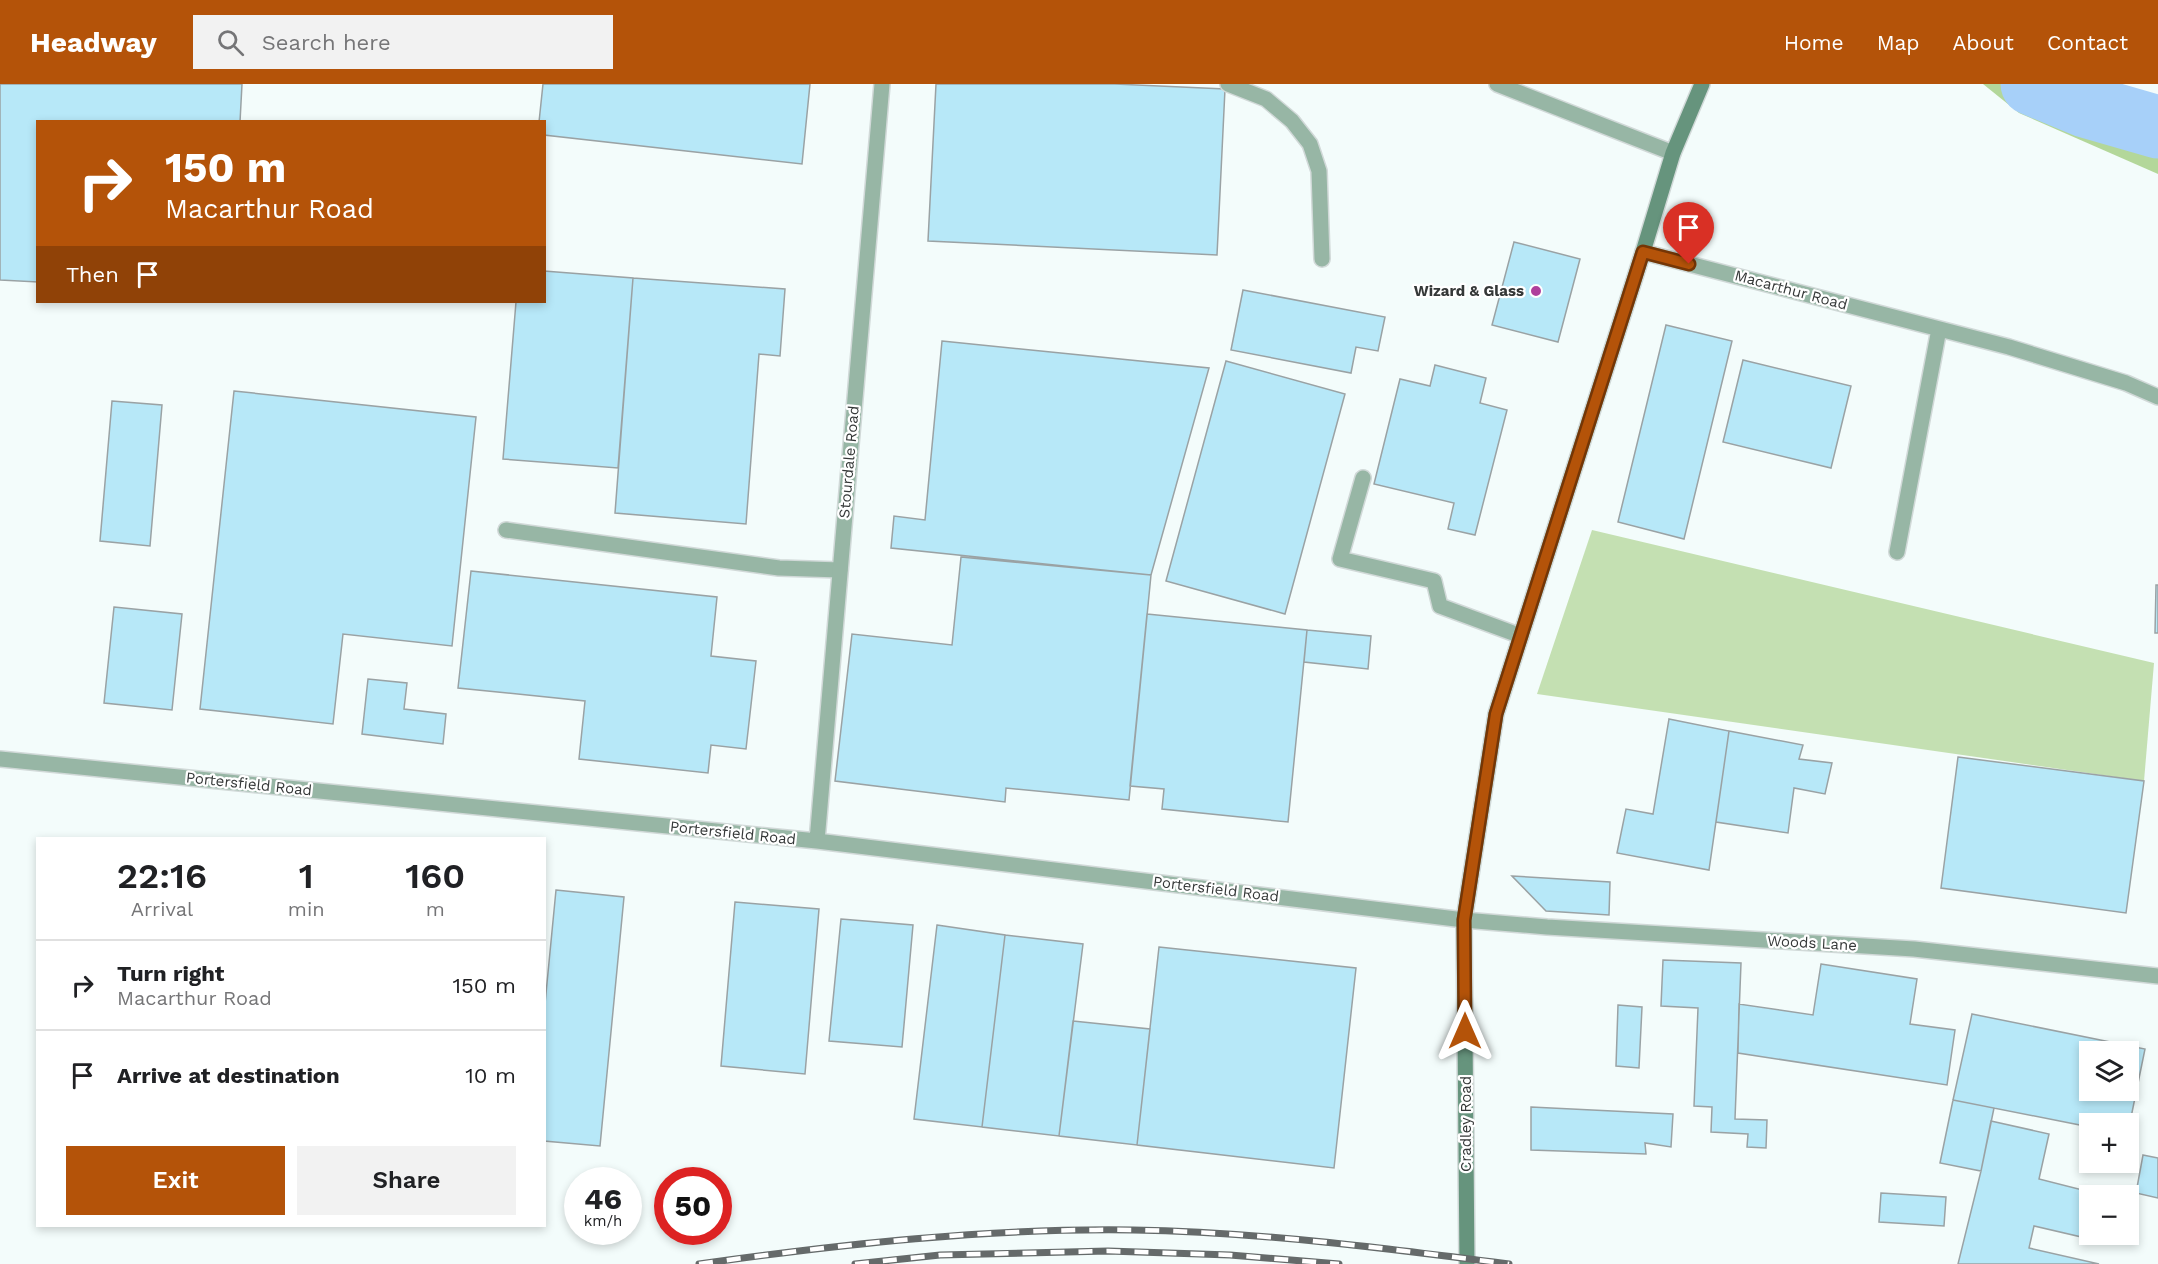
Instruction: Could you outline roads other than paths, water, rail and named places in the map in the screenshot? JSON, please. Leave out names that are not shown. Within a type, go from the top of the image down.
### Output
[{"type":"main road","name":"Cradley Road","points":[[1467,1264],[1464,920],[1496,714],[1643,252],[1672,153],[1702,84]]},
{"type":"street","name":"Stourdale Road","points":[[817,841],[882,84]]},
{"type":"street","points":[[1228,84],[1266,99],[1292,121],[1310,144],[1319,171],[1322,259]]},
{"type":"street","points":[[1497,84],[1672,153]]},
{"type":"street","name":"Macarthur Road","points":[[1643,252],[2008,346],[2126,383],[2158,398]]},
{"type":"street","points":[[1897,552],[1939,329]]},
{"type":"street","points":[[1363,478],[1340,559],[1434,581],[1440,606],[1521,636]]},
{"type":"street","points":[[506,530],[779,568],[840,570]]},
{"type":"street","name":"Portersfield Road","points":[[0,759],[817,841],[1464,920]]},
{"type":"street","name":"Woods Lane","points":[[1464,920],[1914,949],[2158,976]]},
{"type":"waterway","points":[[2032,84],[2085,106],[2158,127]]},
{"type":"railway","points":[[699,1264],[916,1239],[1079,1230],[1180,1231],[1274,1237],[1509,1264]]},
{"type":"railway","points":[[855,1264],[940,1255],[1108,1251],[1230,1255],[1339,1264]]},
{"type":"place","name":"Wizard & Glass","points":[[1536,291]]}]
